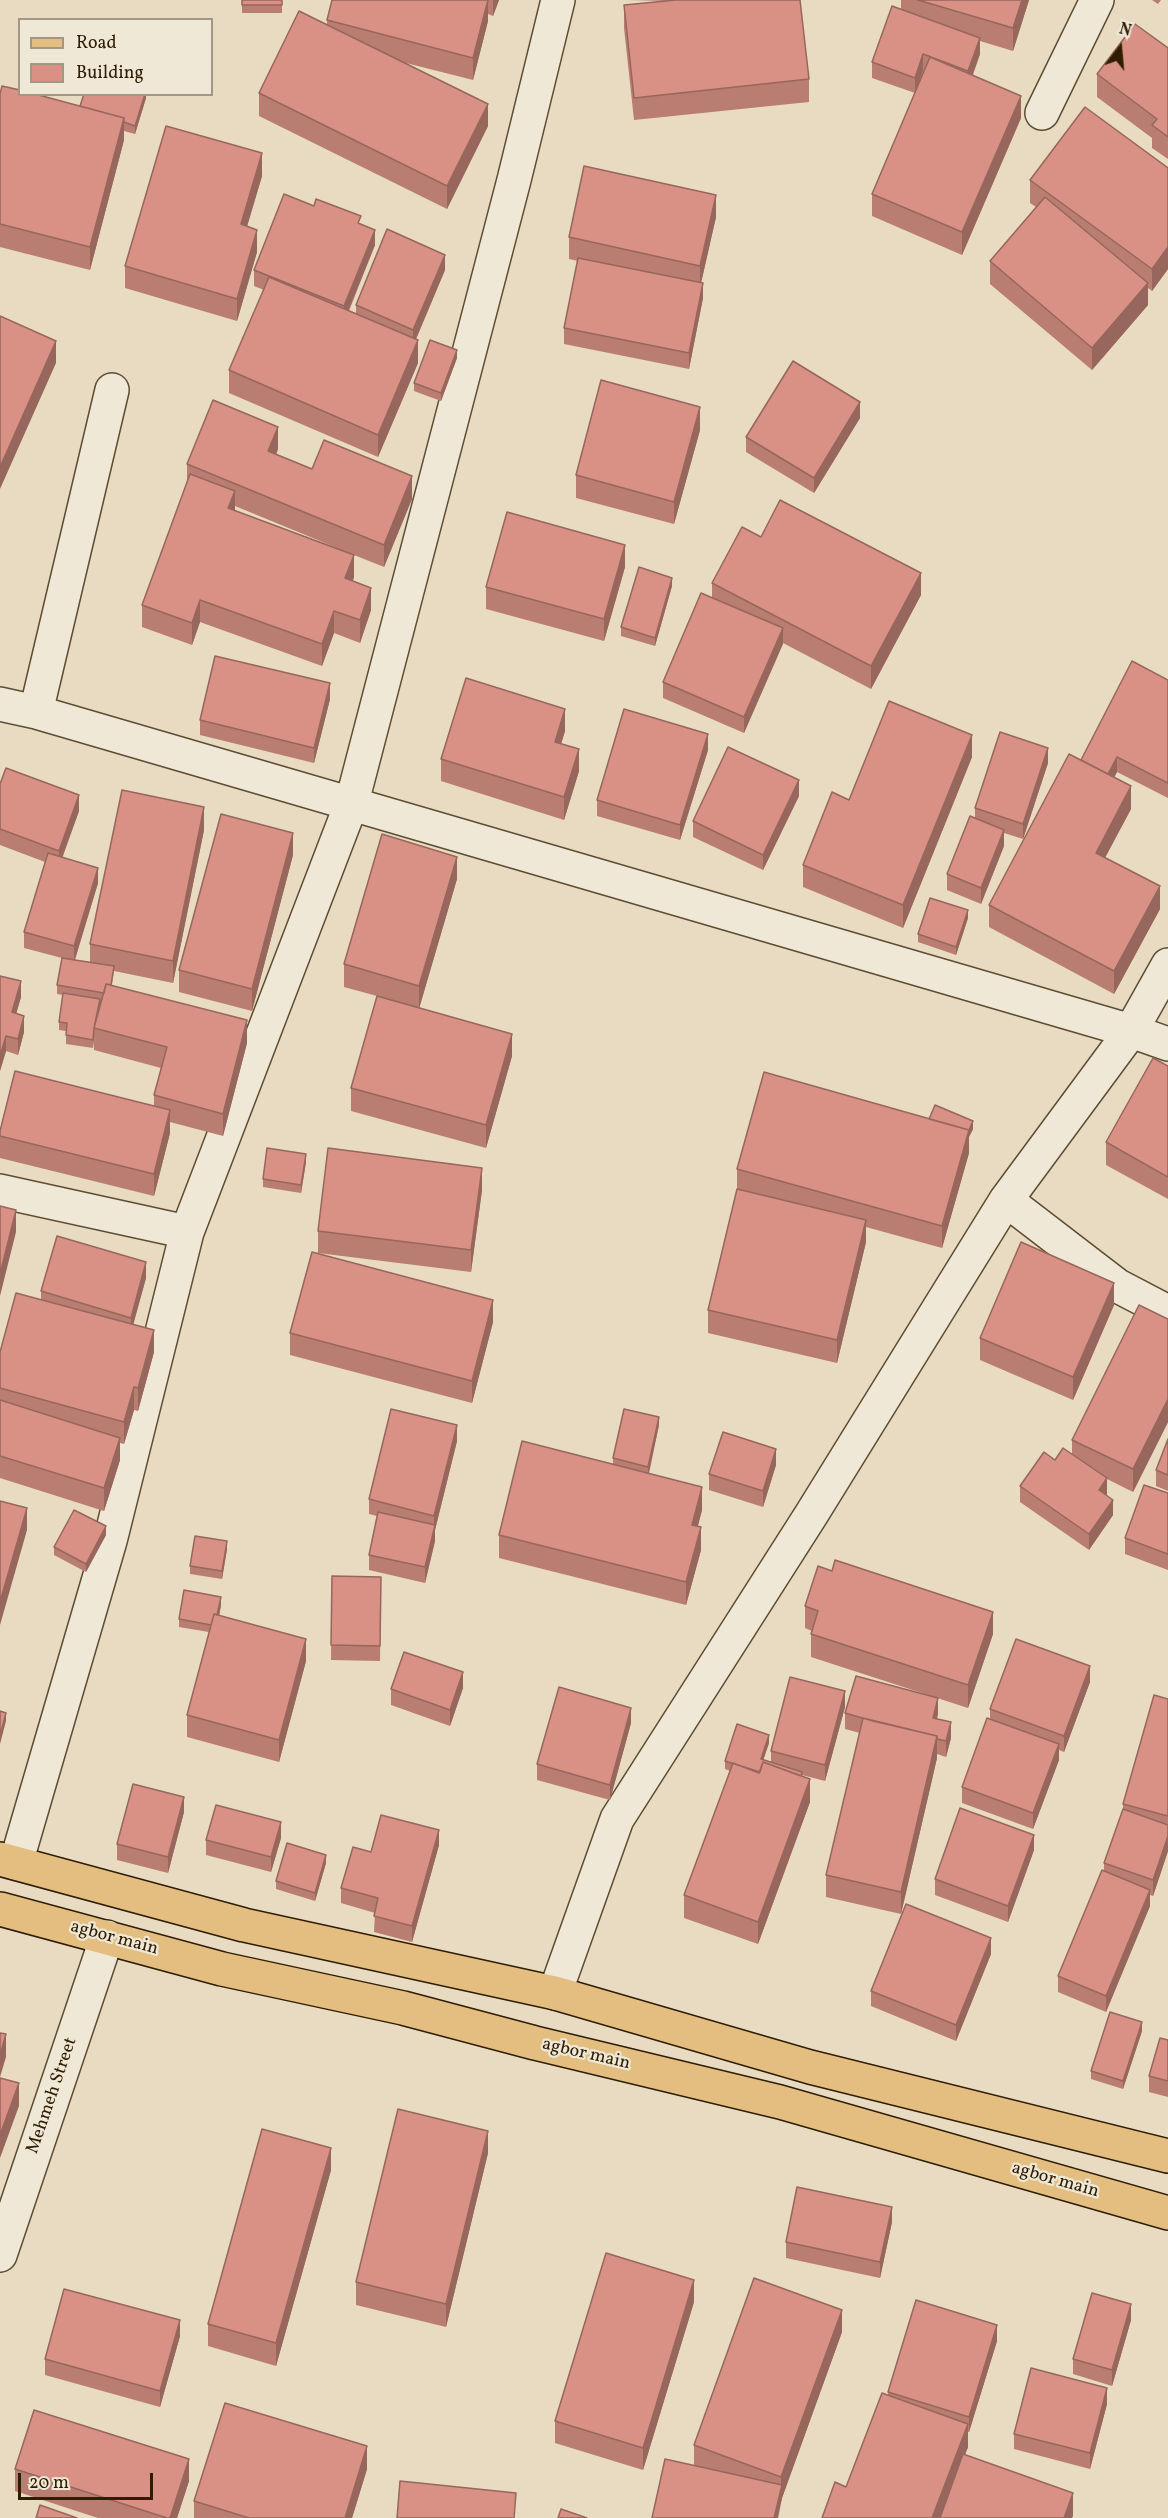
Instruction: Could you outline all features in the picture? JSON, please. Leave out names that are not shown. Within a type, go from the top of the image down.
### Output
[{"type":"main road","points":[[8,1861],[244,1924],[555,1993],[810,2067],[1168,2156]]},
{"type":"main road","name":"agbor main","points":[[0,1909],[222,1969],[403,2008],[535,2043],[780,2102],[1168,2213]]},
{"type":"street","points":[[8,1861],[110,1541],[188,1232],[352,802],[514,180],[558,0]]},
{"type":"street","points":[[1042,113],[1097,0]]},
{"type":"street","points":[[36,712],[112,390]]},
{"type":"street","points":[[0,704],[36,712],[352,802],[1131,1031],[1168,1044]]},
{"type":"street","points":[[555,1993],[617,1819],[811,1515],[1006,1200],[1131,1031],[1168,965]]},
{"type":"street","points":[[0,1191],[188,1232]]},
{"type":"street","points":[[1006,1200],[1118,1286],[1168,1312]]},
{"type":"street","name":"Mehmeh Street","points":[[0,2254],[107,1937]]},
{"type":"building","points":[[242,0],[282,0],[282,5],[242,5]]},
{"type":"building","points":[[332,0],[488,0],[473,58],[327,20]]},
{"type":"building","points":[[676,0],[800,0],[809,79],[634,98],[624,5]]},
{"type":"building","points":[[918,0],[1022,0],[1013,28]]},
{"type":"building","points":[[892,6],[980,38],[968,71],[923,54],[915,78],[872,62]]},
{"type":"building","points":[[299,11],[488,104],[447,186],[259,93]]},
{"type":"building","points":[[1135,24],[1168,48],[1168,137],[1152,125],[1157,119],[1097,74]]},
{"type":"building","points":[[930,57],[1021,96],[962,232],[872,194]]},
{"type":"building","points":[[2,86],[18,90],[18,96],[42,96],[124,118],[90,247],[0,224],[0,94]]},
{"type":"building","points":[[83,96],[144,96],[135,126],[124,122],[124,118],[80,106]]},
{"type":"building","points":[[1085,107],[1168,168],[1168,247],[1152,269],[1030,180]]},
{"type":"building","points":[[166,126],[262,153],[241,224],[257,230],[237,299],[125,266]]},
{"type":"building","points":[[584,166],[716,195],[700,266],[569,237]]},
{"type":"building","points":[[284,194],[314,206],[316,199],[361,216],[358,223],[375,230],[344,306],[254,270]]},
{"type":"building","points":[[1045,197],[1148,283],[1092,348],[990,261]]},
{"type":"building","points":[[387,229],[445,255],[413,330],[356,305]]},
{"type":"building","points":[[578,258],[703,283],[689,353],[564,328]]},
{"type":"building","points":[[269,277],[418,340],[378,435],[229,370]]},
{"type":"building","points":[[0,316],[56,341],[0,467]]},
{"type":"building","points":[[430,340],[457,350],[441,393],[414,383]]},
{"type":"building","points":[[793,361],[860,402],[814,478],[746,437]]},
{"type":"building","points":[[601,380],[700,407],[674,502],[576,475]]},
{"type":"building","points":[[213,400],[278,427],[268,451],[312,469],[324,440],[412,476],[384,545],[187,464]]},
{"type":"building","points":[[190,474],[235,491],[228,508],[354,555],[345,578],[371,588],[360,620],[334,611],[322,644],[200,600],[192,623],[142,605]]},
{"type":"building","points":[[780,500],[921,573],[871,666],[712,583],[742,527],[761,537]]},
{"type":"building","points":[[507,512],[625,545],[604,619],[486,587]]},
{"type":"building","points":[[639,567],[672,578],[655,638],[621,627]]},
{"type":"building","points":[[701,593],[783,628],[744,717],[663,682]]},
{"type":"building","points":[[215,656],[330,683],[314,748],[200,720]]},
{"type":"building","points":[[1132,661],[1168,680],[1168,783],[1117,757],[1108,774],[1081,760]]},
{"type":"building","points":[[466,678],[565,709],[555,742],[579,749],[564,797],[441,759]]},
{"type":"building","points":[[889,701],[972,735],[903,905],[803,865],[832,792],[849,800]]},
{"type":"building","points":[[624,709],[708,734],[680,825],[597,800]]},
{"type":"building","points":[[1000,732],[1048,748],[1023,824],[975,808]]},
{"type":"building","points":[[728,747],[799,780],[763,855],[693,821]]},
{"type":"building","points":[[1069,754],[1131,786],[1096,853],[1160,886],[1114,971],[989,905]]},
{"type":"building","points":[[6,768],[79,795],[59,851],[0,829],[0,784]]},
{"type":"building","points":[[122,790],[204,807],[173,961],[90,944]]},
{"type":"building","points":[[221,814],[293,833],[252,989],[179,970]]},
{"type":"building","points":[[970,816],[1004,830],[981,888],[947,874]]},
{"type":"building","points":[[382,834],[457,857],[419,986],[344,964]]},
{"type":"building","points":[[48,853],[98,868],[74,946],[24,932]]},
{"type":"building","points":[[930,898],[968,910],[956,947],[918,934]]},
{"type":"building","points":[[62,958],[114,966],[111,985],[106,984],[104,993],[57,985]]},
{"type":"building","points":[[0,976],[21,981],[12,1012],[24,1016],[18,1039],[6,1036],[0,1056]]},
{"type":"building","points":[[106,984],[247,1020],[223,1114],[154,1095],[167,1047],[94,1028]]},
{"type":"building","points":[[63,993],[100,999],[93,1040],[66,1035],[67,1023],[59,1022]]},
{"type":"building","points":[[377,996],[512,1034],[486,1125],[351,1088]]},
{"type":"building","points":[[1153,1058],[1168,1066],[1168,1177],[1106,1142]]},
{"type":"building","points":[[15,1071],[170,1110],[154,1174],[0,1136]]},
{"type":"building","points":[[764,1072],[969,1130],[942,1226],[737,1169]]},
{"type":"building","points":[[935,1105],[973,1121],[969,1130],[929,1119]]},
{"type":"building","points":[[267,1148],[306,1154],[301,1185],[263,1179]]},
{"type":"building","points":[[328,1148],[482,1168],[471,1250],[318,1231]]},
{"type":"building","points":[[737,1189],[866,1220],[837,1340],[708,1310]]},
{"type":"building","points":[[0,1206],[16,1210],[0,1274]]},
{"type":"building","points":[[57,1236],[146,1262],[131,1318],[41,1291]]},
{"type":"building","points":[[1021,1242],[1114,1283],[1073,1377],[980,1338]]},
{"type":"building","points":[[312,1252],[493,1300],[472,1381],[290,1333]]},
{"type":"building","points":[[16,1293],[154,1330],[138,1388],[134,1387],[124,1422],[0,1388],[0,1352]]},
{"type":"building","points":[[1139,1305],[1168,1319],[1168,1399],[1133,1469],[1072,1440]]},
{"type":"building","points":[[0,1400],[120,1438],[104,1488],[0,1456]]},
{"type":"building","points":[[391,1409],[457,1425],[434,1516],[369,1499]]},
{"type":"building","points":[[624,1409],[659,1417],[648,1467],[613,1458]]},
{"type":"building","points":[[723,1432],[776,1449],[763,1491],[709,1474]]},
{"type":"building","points":[[1168,1439],[1168,1475],[1156,1470]]},
{"type":"building","points":[[522,1441],[702,1487],[692,1525],[701,1527],[686,1582],[499,1535]]},
{"type":"building","points":[[1063,1448],[1107,1478],[1099,1490],[1113,1500],[1089,1534],[1020,1486],[1044,1452],[1055,1460]]},
{"type":"building","points":[[1144,1485],[1168,1493],[1168,1554],[1125,1538]]},
{"type":"building","points":[[0,1501],[27,1508],[0,1602]]},
{"type":"building","points":[[74,1510],[106,1526],[86,1564],[54,1547]]},
{"type":"building","points":[[378,1512],[435,1525],[425,1567],[369,1555]]},
{"type":"building","points":[[195,1536],[227,1541],[222,1571],[190,1566]]},
{"type":"building","points":[[835,1560],[993,1612],[968,1685],[811,1634],[818,1611],[805,1606],[818,1566],[832,1571]]},
{"type":"building","points":[[332,1576],[381,1577],[380,1646],[331,1645]]},
{"type":"building","points":[[184,1590],[221,1597],[217,1615],[214,1614],[211,1625],[179,1619]]},
{"type":"building","points":[[214,1614],[306,1639],[279,1740],[187,1715]]},
{"type":"building","points":[[1016,1639],[1090,1666],[1064,1736],[990,1709]]},
{"type":"building","points":[[404,1652],[463,1672],[450,1710],[391,1689]]},
{"type":"building","points":[[856,1676],[938,1698],[933,1718],[951,1722],[946,1741],[937,1739],[937,1736],[845,1713]]},
{"type":"building","points":[[790,1677],[845,1691],[825,1765],[771,1751]]},
{"type":"building","points":[[559,1687],[631,1708],[610,1785],[537,1764]]},
{"type":"building","points":[[1154,1695],[1168,1699],[1168,1816],[1123,1804]]},
{"type":"building","points":[[0,1711],[6,1713],[0,1736]]},
{"type":"building","points":[[863,1718],[937,1736],[901,1892],[826,1875]]},
{"type":"building","points":[[987,1718],[1059,1744],[1033,1813],[962,1787]]},
{"type":"building","points":[[737,1724],[769,1735],[761,1759],[802,1772],[801,1776],[763,1762],[760,1772],[725,1761]]},
{"type":"building","points":[[763,1762],[810,1779],[758,1922],[684,1895],[733,1763],[759,1773]]},
{"type":"building","points":[[133,1784],[184,1797],[168,1857],[117,1844]]},
{"type":"building","points":[[216,1805],[281,1822],[271,1857],[206,1840]]},
{"type":"building","points":[[960,1808],[1034,1835],[1008,1906],[935,1879]]},
{"type":"building","points":[[1123,1809],[1168,1825],[1168,1836],[1153,1880],[1104,1863]]},
{"type":"building","points":[[381,1815],[439,1830],[412,1926],[374,1916],[378,1898],[341,1888],[353,1847],[371,1852]]},
{"type":"building","points":[[287,1843],[326,1855],[315,1893],[276,1881]]},
{"type":"building","points":[[1102,1870],[1150,1890],[1106,1996],[1058,1976]]},
{"type":"building","points":[[906,1904],[991,1938],[956,2025],[871,1991]]},
{"type":"building","points":[[1110,2012],[1142,2022],[1123,2081],[1091,2071]]},
{"type":"building","points":[[0,2033],[6,2034],[0,2055]]},
{"type":"building","points":[[1160,2038],[1168,2040],[1168,2081],[1149,2076]]},
{"type":"building","points":[[0,2078],[19,2083],[0,2135]]},
{"type":"building","points":[[398,2109],[488,2131],[446,2304],[356,2282]]},
{"type":"building","points":[[262,2129],[331,2148],[276,2343],[208,2324]]},
{"type":"building","points":[[797,2187],[892,2207],[880,2262],[786,2242]]},
{"type":"building","points":[[606,2253],[694,2280],[643,2448],[555,2421]]},
{"type":"building","points":[[754,2278],[842,2310],[781,2477],[694,2445]]},
{"type":"building","points":[[64,2289],[180,2320],[160,2391],[45,2359]]},
{"type":"building","points":[[1092,2293],[1131,2304],[1112,2370],[1073,2359]]},
{"type":"building","points":[[916,2300],[997,2325],[969,2417],[888,2392]]},
{"type":"building","points":[[1031,2368],[1107,2388],[1090,2453],[1014,2434]]},
{"type":"building","points":[[882,2393],[968,2424],[932,2518],[822,2518],[835,2482],[846,2487]]},
{"type":"building","points":[[225,2403],[367,2446],[345,2518],[249,2518],[194,2501]]},
{"type":"building","points":[[34,2410],[189,2459],[170,2518],[15,2469]]},
{"type":"building","points":[[963,2454],[1073,2493],[1064,2518],[940,2518]]},
{"type":"building","points":[[665,2459],[782,2485],[774,2518],[652,2518]]},
{"type":"building","points":[[400,2481],[516,2493],[514,2518],[397,2518]]},
{"type":"building","points":[[40,2505],[77,2518],[36,2518]]},
{"type":"building","points":[[561,2509],[587,2518],[558,2518]]}]
